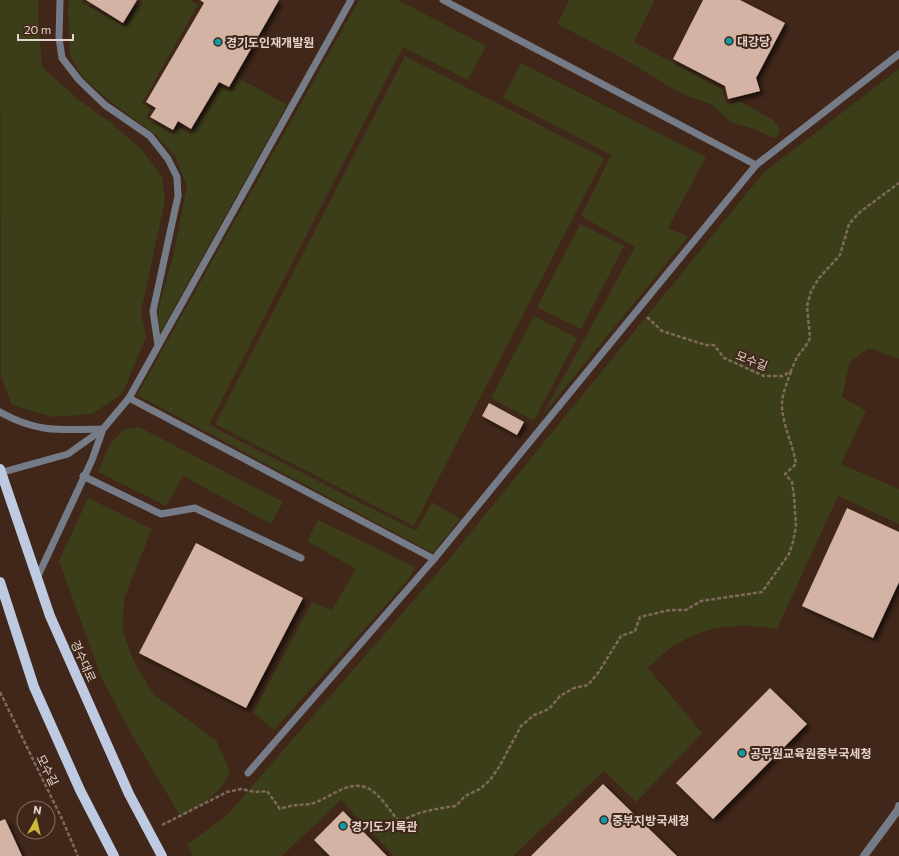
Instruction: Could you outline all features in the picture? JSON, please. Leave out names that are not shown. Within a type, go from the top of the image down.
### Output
[{"type":"main road","name":"경수대로","points":[[0,472],[53,623],[129,794],[162,856]]},
{"type":"main road","points":[[0,582],[34,686],[80,790],[114,856]]},
{"type":"street","points":[[864,856],[898,810],[899,806]]},
{"type":"lane","points":[[60,0],[59,38],[62,58],[78,80],[105,105],[150,136],[168,159],[177,177],[178,196],[152,311],[158,345]]},
{"type":"lane","points":[[0,472],[68,454],[103,429],[129,398],[351,0]]},
{"type":"lane","points":[[444,0],[756,165]]},
{"type":"lane","points":[[248,774],[434,559],[756,165],[899,54]]},
{"type":"lane","points":[[129,398],[434,559]]},
{"type":"lane","points":[[0,412],[16,421],[51,430],[103,429]]},
{"type":"lane","points":[[38,578],[83,476],[92,460],[103,429]]},
{"type":"lane","points":[[83,476],[161,514],[195,508],[300,558]]},
{"type":"path","points":[[149,832],[227,792],[241,789],[255,792],[267,791],[280,809],[294,804],[311,804],[339,790],[354,786],[370,789],[382,800],[389,812],[400,822],[414,814],[429,809],[456,806],[465,796],[480,789],[490,780],[522,726],[534,715],[549,709],[560,696],[574,688],[588,685],[598,673],[621,636],[635,631],[640,617],[670,610],[686,610],[701,601],[762,592],[789,554],[796,526],[792,482],[786,474],[796,464],[794,448],[788,435],[782,404],[791,371],[797,357],[810,338],[807,306],[811,291],[819,278],[840,255],[849,224],[860,212],[899,183]]},
{"type":"path","name":"모수길","points":[[638,309],[662,332],[706,345],[714,345],[724,358],[764,376],[782,376],[791,371]]},
{"type":"path","name":"모수길","points":[[0,692],[62,819],[78,856]]},
{"type":"green space","points":[[0,0],[39,0],[38,13],[42,67],[79,100],[111,123],[142,150],[162,177],[165,200],[141,312],[146,337],[123,393],[92,414],[52,417],[12,405],[1,377]]},
{"type":"green space","points":[[69,0],[82,0],[81,2],[126,27],[142,0],[190,0],[198,5],[142,103],[151,109],[146,118],[173,134],[179,127],[192,134],[221,87],[231,92],[239,78],[287,105],[160,333],[158,311],[174,252],[187,186],[175,156],[155,134],[108,100],[82,76],[70,56]]},
{"type":"green space","points":[[359,0],[398,0],[486,46],[468,80],[403,47],[209,425],[416,531],[432,502],[460,519],[433,553],[137,395]]},
{"type":"green space","points":[[569,0],[655,0],[634,42],[722,89],[727,105],[739,101],[773,120],[780,129],[778,136],[773,138],[755,129],[732,123],[711,104],[682,94],[624,59],[557,24]]},
{"type":"green space","points":[[405,56],[604,158],[414,526],[215,424]]},
{"type":"green space","points":[[521,63],[706,157],[668,228],[688,237],[542,416],[635,247],[581,216],[611,155],[503,98]]},
{"type":"green space","points":[[899,69],[899,359],[869,348],[850,362],[842,397],[866,411],[841,464],[899,489],[899,524],[838,496],[777,629],[735,626],[709,630],[697,634],[672,647],[648,668],[702,733],[636,802],[604,771],[513,856],[394,856],[341,800],[282,856],[193,856],[187,845],[227,815],[445,564],[764,172]]},
{"type":"green space","points":[[580,224],[624,246],[581,329],[537,307]]},
{"type":"green space","points":[[534,316],[577,338],[534,421],[491,398]]},
{"type":"green space","points":[[139,427],[283,502],[271,524],[183,476],[166,506],[98,472],[110,444],[123,430]]},
{"type":"green space","points":[[88,498],[152,529],[124,599],[123,631],[133,660],[154,695],[216,740],[230,772],[221,787],[210,799],[181,817],[132,735],[102,679],[59,561]]},
{"type":"green space","points":[[318,520],[415,567],[409,579],[274,730],[253,713],[312,602],[332,610],[356,569],[307,541]]},
{"type":"building","points":[[86,0],[137,0],[123,23]]},
{"type":"building","name":"경기도인재개발원","points":[[200,0],[279,0],[229,87],[219,82],[191,129],[178,121],[173,130],[150,117],[156,108],[146,102],[204,3]]},
{"type":"building","name":"대강당","points":[[703,0],[740,0],[785,23],[756,78],[760,91],[728,99],[725,86],[673,59]]},
{"type":"building","points":[[489,403],[524,422],[517,435],[482,416]]},
{"type":"building","points":[[847,508],[899,532],[899,582],[873,638],[802,606]]},
{"type":"building","points":[[196,543],[303,598],[246,708],[139,653]]},
{"type":"building","name":"공무원교육원중부국세청","points":[[770,688],[807,724],[713,819],[676,783]]},
{"type":"building","name":"중부지방국세청","points":[[603,784],[677,856],[531,856]]},
{"type":"building","name":"경기도기록관","points":[[343,811],[387,856],[330,856],[314,840]]},
{"type":"building","points":[[5,819],[22,856],[0,856],[0,821]]},
{"type":"place","name":"대강당","points":[[729,41]]},
{"type":"place","name":"경기도인재개발원","points":[[218,42]]},
{"type":"place","name":"공무원교육원중부국세청","points":[[742,753]]},
{"type":"place","name":"중부지방국세청","points":[[604,820]]},
{"type":"place","name":"경기도기록관","points":[[343,826]]}]
